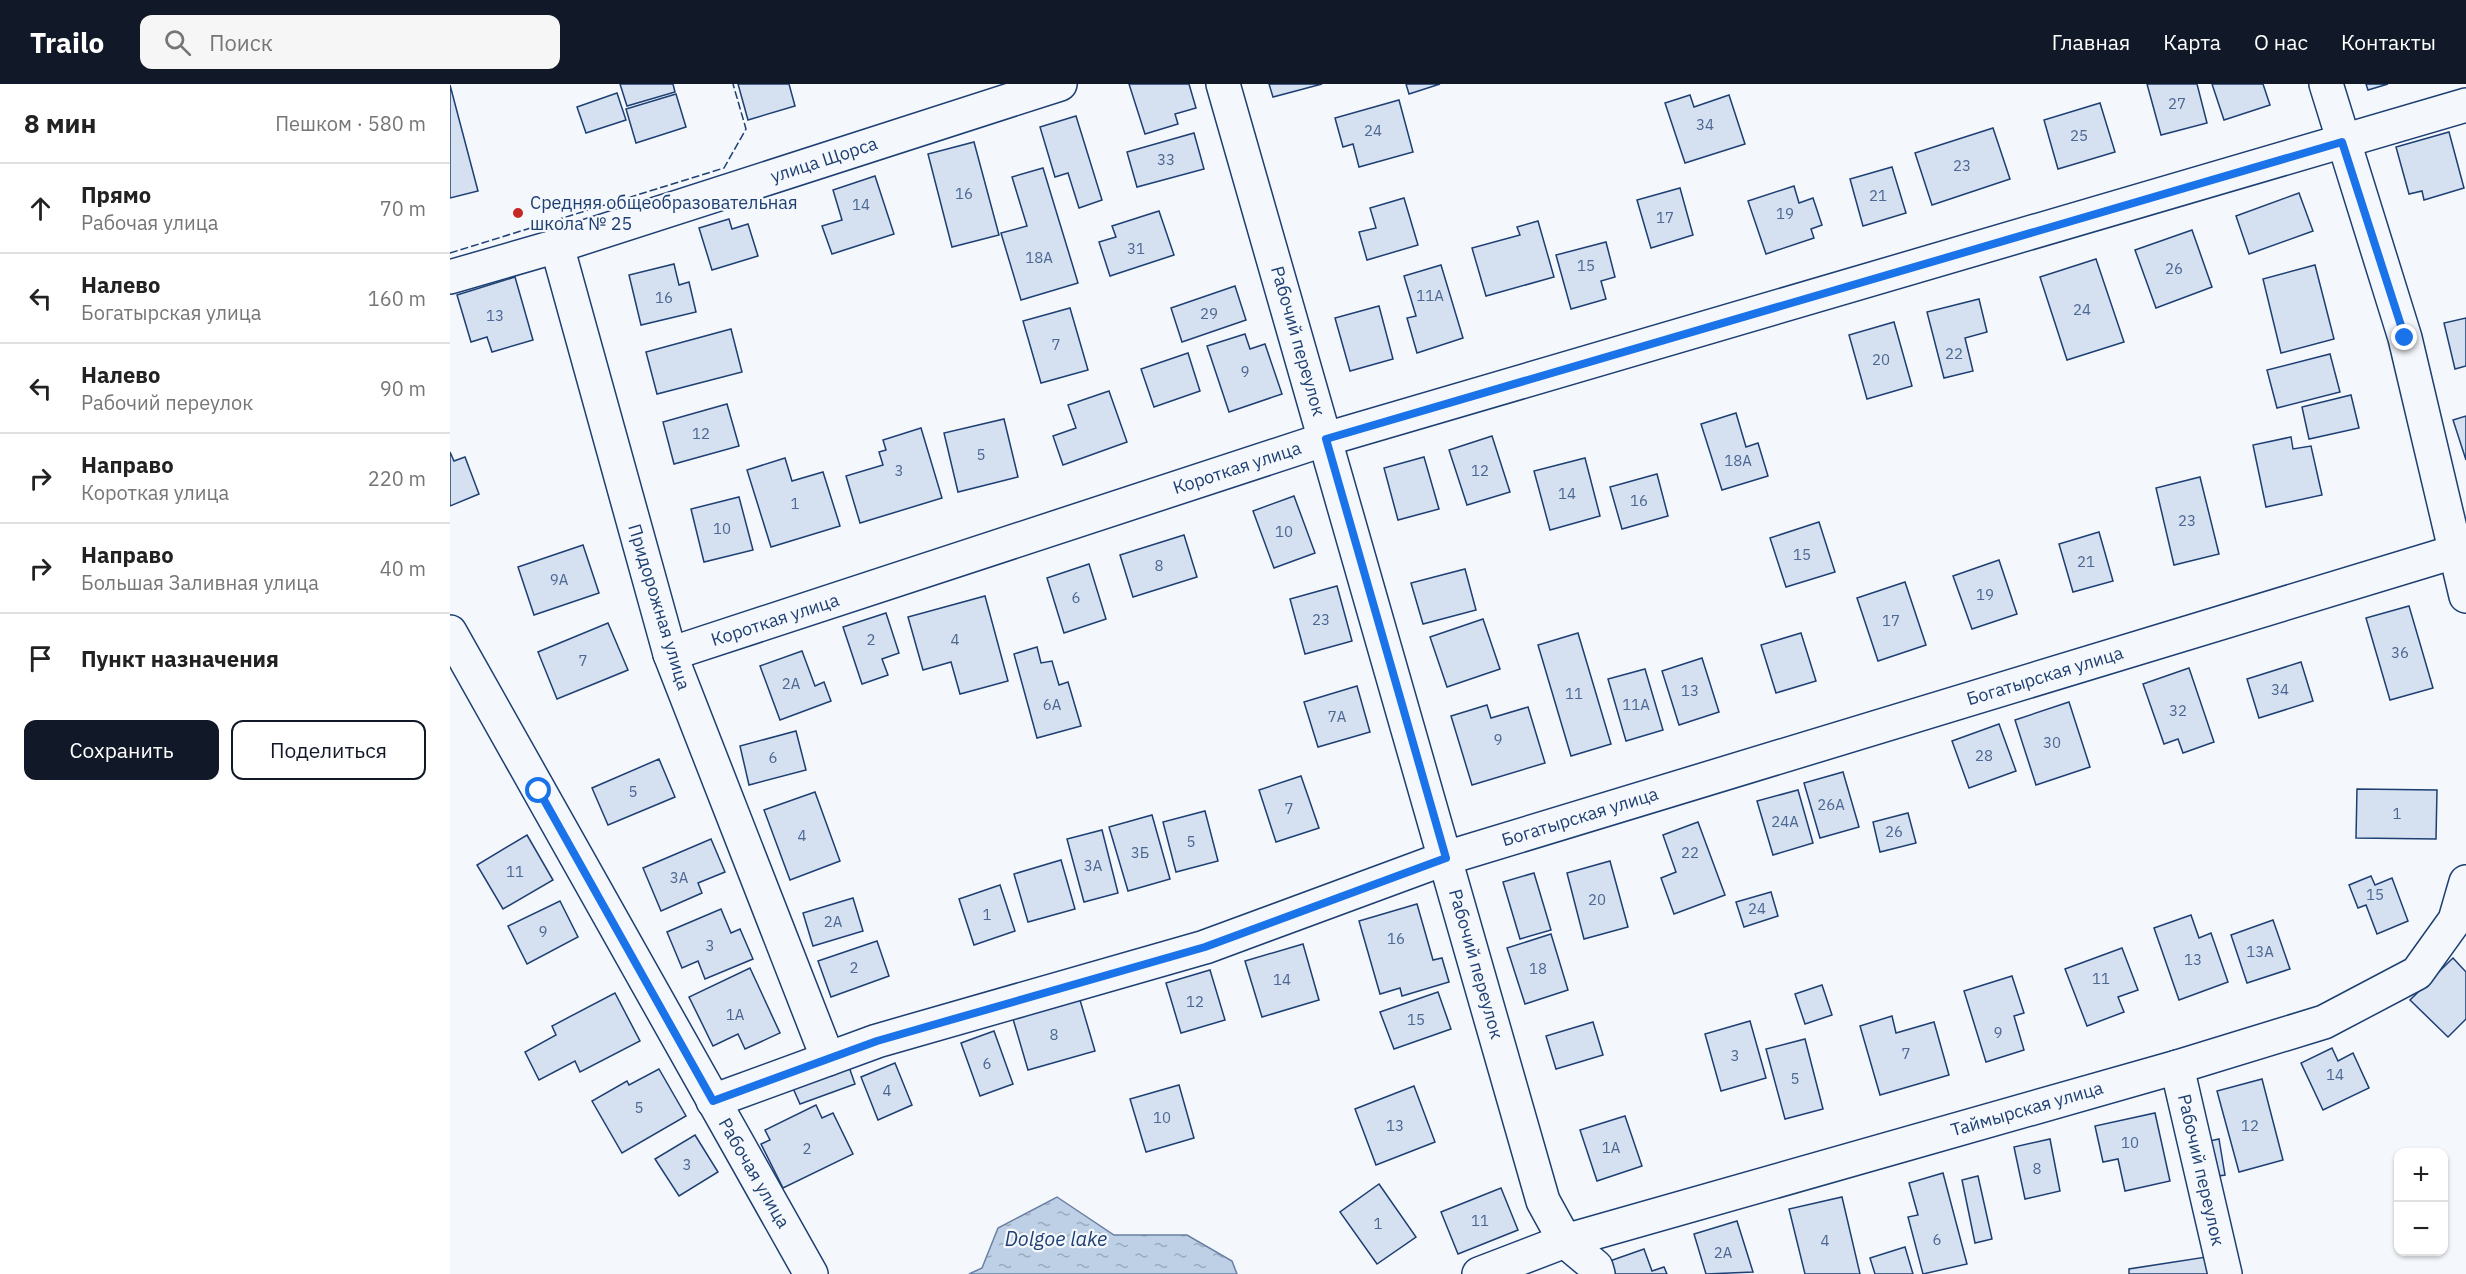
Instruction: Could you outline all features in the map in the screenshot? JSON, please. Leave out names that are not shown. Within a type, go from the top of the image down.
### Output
[{"type":"street","name":"улица Щорса","points":[[450,277],[557,246],[1060,84]]},
{"type":"street","name":"Рабочий переулок","points":[[1223,84],[1543,1201],[1565,1241],[1596,1267],[1598,1274]]},
{"type":"street","points":[[2325,84],[2405,338],[2466,596]]},
{"type":"street","name":"Короткая улица","points":[[670,654],[1326,439],[2466,105]]},
{"type":"street","name":"Придорожная улица","points":[[557,246],[670,654],[828,1059]]},
{"type":"street","name":"Богатырская улица","points":[[713,1101],[877,1041],[1205,947],[1446,858],[2454,552]]},
{"type":"street","name":"Рабочая улица","points":[[450,632],[811,1274]]},
{"type":"street","name":"Таймырская улица","points":[[1479,1274],[1565,1241],[2177,1067],[2324,1022],[2417,973],[2455,921],[2466,882]]},
{"type":"street","name":"Рабочий переулок","points":[[2177,1067],[2224,1274]]},
{"type":"water","name":"Dolgoe lake","points":[[1057,1197],[1114,1235],[1187,1235],[1232,1261],[1237,1274],[969,1274],[982,1268],[998,1228]]},
{"type":"building","points":[[620,84],[673,84],[675,92],[627,106]]},
{"type":"building","points":[[738,84],[789,84],[795,106],[748,120]]},
{"type":"building","points":[[1129,84],[1189,84],[1196,108],[1175,114],[1178,124],[1145,134]]},
{"type":"building","points":[[1269,84],[1322,84],[1273,97]]},
{"type":"building","points":[[1406,84],[1440,84],[1409,94]]},
{"type":"building","points":[[2147,84],[2197,84],[2207,123],[2161,135]]},
{"type":"building","points":[[2212,84],[2263,84],[2270,105],[2224,120]]},
{"type":"building","points":[[2366,84],[2388,84],[2368,90]]},
{"type":"building","points":[[450,85],[478,191],[450,198]]},
{"type":"building","points":[[617,93],[626,120],[586,133],[577,107]]},
{"type":"building","points":[[676,94],[686,127],[636,143],[626,109]]},
{"type":"building","points":[[1690,95],[1694,107],[1729,95],[1745,144],[1685,163],[1665,103]]},
{"type":"building","points":[[1399,100],[1413,152],[1359,167],[1353,144],[1343,147],[1335,118]]},
{"type":"building","points":[[2100,103],[2115,152],[2058,169],[2044,120]]},
{"type":"building","points":[[1076,116],[1102,200],[1079,208],[1068,173],[1055,177],[1040,127]]},
{"type":"building","points":[[1993,128],[2010,179],[1932,205],[1915,153]]},
{"type":"building","points":[[2449,132],[2464,188],[2424,200],[2422,191],[2409,194],[2396,147]]},
{"type":"building","points":[[1194,133],[1204,169],[1137,187],[1127,152]]},
{"type":"building","points":[[974,142],[999,235],[952,247],[928,154]]},
{"type":"building","points":[[1892,167],[1906,213],[1863,226],[1850,179]]},
{"type":"building","points":[[1043,168],[1078,283],[1021,300],[1001,233],[1027,226],[1012,177]]},
{"type":"building","points":[[875,176],[894,234],[832,254],[822,226],[842,220],[833,190]]},
{"type":"building","points":[[1794,186],[1799,203],[1813,198],[1822,225],[1811,229],[1814,238],[1766,254],[1748,201]]},
{"type":"building","points":[[1680,188],[1693,235],[1651,248],[1637,200]]},
{"type":"building","points":[[2299,193],[2313,231],[2249,254],[2236,216]]},
{"type":"building","points":[[1404,198],[1418,245],[1367,260],[1359,232],[1376,228],[1370,208]]},
{"type":"building","points":[[1159,211],[1174,255],[1110,276],[1099,242],[1116,237],[1112,226]]},
{"type":"building","points":[[729,219],[732,229],[748,224],[758,256],[712,270],[699,228]]},
{"type":"building","points":[[1538,221],[1554,277],[1486,296],[1472,248],[1520,235],[1517,227]]},
{"type":"building","points":[[2192,230],[2212,287],[2156,308],[2135,250]]},
{"type":"building","points":[[1606,242],[1615,277],[1601,281],[1606,299],[1571,309],[1556,255]]},
{"type":"building","points":[[2096,259],[2124,342],[2067,360],[2040,277]]},
{"type":"building","points":[[674,264],[679,285],[689,282],[696,312],[641,325],[629,275]]},
{"type":"building","points":[[1441,265],[1463,338],[1417,353],[1407,318],[1416,316],[1404,276]]},
{"type":"building","points":[[2315,265],[2334,339],[2281,353],[2263,279]]},
{"type":"building","points":[[515,277],[533,340],[492,352],[487,337],[471,342],[457,295]]},
{"type":"building","points":[[1235,286],[1246,320],[1182,342],[1171,308]]},
{"type":"building","points":[[1979,299],[1987,332],[1965,338],[1973,371],[1944,378],[1927,312]]},
{"type":"building","points":[[1379,306],[1393,359],[1350,371],[1335,318]]},
{"type":"building","points":[[1070,308],[1088,370],[1041,383],[1023,321]]},
{"type":"building","points":[[2466,318],[2466,366],[2455,369],[2444,323]]},
{"type":"building","points":[[1894,322],[1912,386],[1867,399],[1849,335]]},
{"type":"building","points":[[731,329],[742,372],[657,394],[646,352]]},
{"type":"building","points":[[1245,334],[1250,349],[1265,344],[1282,394],[1229,412],[1207,346]]},
{"type":"building","points":[[1188,353],[1200,391],[1154,407],[1141,369]]},
{"type":"building","points":[[2330,354],[2340,392],[2277,408],[2267,370]]},
{"type":"building","points":[[1109,391],[1127,442],[1063,465],[1053,436],[1076,428],[1068,405]]},
{"type":"building","points":[[2351,395],[2359,428],[2309,439],[2302,407]]},
{"type":"building","points":[[727,404],[739,446],[674,464],[663,422]]},
{"type":"building","points":[[1736,413],[1746,447],[1758,443],[1768,476],[1722,490],[1701,424]]},
{"type":"building","points":[[2466,416],[2466,460],[2453,420]]},
{"type":"building","points":[[1004,419],[1018,477],[958,492],[944,433]]},
{"type":"building","points":[[921,428],[942,498],[860,523],[846,476],[883,465],[879,452],[886,450],[883,440]]},
{"type":"building","points":[[1492,436],[1510,492],[1467,505],[1449,450]]},
{"type":"building","points":[[2291,437],[2293,449],[2311,446],[2322,495],[2266,507],[2253,445]]},
{"type":"building","points":[[450,452],[454,461],[465,457],[479,494],[450,506]]},
{"type":"building","points":[[1424,457],[1439,509],[1398,520],[1384,468]]},
{"type":"building","points":[[785,458],[792,481],[823,472],[840,526],[771,547],[747,470]]},
{"type":"building","points":[[1585,458],[1600,516],[1550,530],[1534,471]]},
{"type":"building","points":[[1657,474],[1668,516],[1622,529],[1610,487]]},
{"type":"building","points":[[2200,477],[2219,554],[2174,565],[2156,488]]},
{"type":"building","points":[[1294,496],[1315,553],[1274,568],[1253,511]]},
{"type":"building","points":[[739,497],[753,550],[704,562],[691,509]]},
{"type":"building","points":[[1819,522],[1835,572],[1786,587],[1770,538]]},
{"type":"building","points":[[2099,532],[2113,581],[2073,592],[2059,544]]},
{"type":"building","points":[[1184,535],[1197,577],[1133,597],[1120,555]]},
{"type":"building","points":[[583,545],[599,593],[534,615],[518,567]]},
{"type":"building","points":[[1999,560],[2017,614],[1972,629],[1953,576]]},
{"type":"building","points":[[1089,564],[1106,619],[1064,633],[1047,578]]},
{"type":"building","points":[[1465,569],[1476,610],[1423,624],[1411,583]]},
{"type":"building","points":[[1905,582],[1926,645],[1878,661],[1857,598]]},
{"type":"building","points":[[1337,586],[1352,641],[1305,654],[1290,599]]},
{"type":"building","points":[[985,596],[1008,681],[960,694],[951,662],[923,670],[908,617]]},
{"type":"building","points":[[2409,606],[2433,688],[2390,700],[2366,618]]},
{"type":"building","points":[[886,613],[899,653],[882,659],[888,675],[862,684],[843,627]]},
{"type":"building","points":[[1483,619],[1500,669],[1447,687],[1430,637]]},
{"type":"building","points":[[608,623],[628,670],[557,699],[538,652]]},
{"type":"building","points":[[1578,633],[1611,744],[1571,756],[1538,645]]},
{"type":"building","points":[[1801,633],[1816,681],[1776,693],[1761,645]]},
{"type":"building","points":[[1037,647],[1041,663],[1052,661],[1059,685],[1068,682],[1081,726],[1037,738],[1014,654]]},
{"type":"building","points":[[802,651],[815,686],[824,682],[831,701],[780,720],[760,666]]},
{"type":"building","points":[[1702,658],[1719,712],[1679,725],[1662,671]]},
{"type":"building","points":[[2301,662],[2313,701],[2259,718],[2247,679]]},
{"type":"building","points":[[2189,668],[2214,742],[2183,753],[2178,739],[2164,744],[2143,684]]},
{"type":"building","points":[[1645,669],[1663,730],[1626,741],[1608,679]]},
{"type":"building","points":[[1357,686],[1370,732],[1318,747],[1304,702]]},
{"type":"building","points":[[2069,702],[2090,767],[2036,785],[2015,720]]},
{"type":"building","points":[[1487,705],[1491,718],[1528,707],[1545,763],[1472,785],[1451,716]]},
{"type":"building","points":[[1999,724],[2016,771],[1969,788],[1952,741]]},
{"type":"building","points":[[796,731],[806,770],[749,785],[740,746]]},
{"type":"building","points":[[659,759],[675,797],[608,825],[592,788]]},
{"type":"building","points":[[1843,772],[1859,827],[1820,838],[1804,783]]},
{"type":"building","points":[[1301,776],[1319,828],[1276,842],[1259,790]]},
{"type":"building","points":[[2357,789],[2437,790],[2436,839],[2356,838]]},
{"type":"building","points":[[1798,790],[1813,843],[1773,855],[1757,801]]},
{"type":"building","points":[[815,792],[840,861],[790,880],[764,810]]},
{"type":"building","points":[[1205,811],[1218,861],[1176,872],[1163,822]]},
{"type":"building","points":[[1908,813],[1916,843],[1880,852],[1873,822]]},
{"type":"building","points":[[1152,815],[1170,879],[1128,891],[1109,827]]},
{"type":"building","points":[[1698,822],[1725,895],[1674,914],[1661,878],[1676,872],[1663,835]]},
{"type":"building","points":[[1102,830],[1118,893],[1084,902],[1067,839]]},
{"type":"building","points":[[527,835],[553,880],[503,909],[477,865]]},
{"type":"building","points":[[711,839],[725,872],[698,883],[702,893],[661,911],[643,868]]},
{"type":"building","points":[[1061,860],[1075,909],[1028,922],[1014,874]]},
{"type":"building","points":[[1610,861],[1628,927],[1584,939],[1567,873]]},
{"type":"building","points":[[1534,873],[1551,930],[1520,939],[1503,882]]},
{"type":"building","points":[[2371,876],[2375,885],[2392,878],[2408,921],[2377,934],[2366,905],[2358,908],[2349,885]]},
{"type":"building","points":[[1000,885],[1015,931],[974,945],[959,899]]},
{"type":"building","points":[[1771,892],[1778,916],[1744,927],[1736,902]]},
{"type":"building","points":[[853,898],[863,931],[813,946],[803,913]]},
{"type":"building","points":[[560,901],[578,937],[527,964],[508,926]]},
{"type":"building","points":[[1417,904],[1433,960],[1442,958],[1449,982],[1402,996],[1400,988],[1380,994],[1359,921]]},
{"type":"building","points":[[721,909],[731,933],[740,929],[753,959],[705,979],[698,961],[682,968],[667,932]]},
{"type":"building","points":[[2191,915],[2199,938],[2211,933],[2228,982],[2179,1000],[2154,928]]},
{"type":"building","points":[[2273,920],[2290,969],[2247,983],[2231,935]]},
{"type":"building","points":[[1551,934],[1568,990],[1525,1004],[1507,948]]},
{"type":"building","points":[[877,941],[889,976],[831,997],[818,961]]},
{"type":"building","points":[[1303,944],[1319,1000],[1262,1017],[1245,961]]},
{"type":"building","points":[[2122,948],[2138,990],[2118,997],[2124,1012],[2087,1026],[2065,969]]},
{"type":"building","points":[[2453,958],[2466,972],[2466,1019],[2448,1037],[2410,1000]]},
{"type":"building","points":[[750,968],[780,1033],[745,1049],[738,1034],[713,1046],[689,997]]},
{"type":"building","points":[[1210,970],[1225,1020],[1181,1033],[1166,983]]},
{"type":"building","points":[[2012,976],[2024,1013],[2014,1016],[2024,1050],[1986,1062],[1964,991]]},
{"type":"building","points":[[1822,985],[1832,1015],[1805,1024],[1795,994]]},
{"type":"building","points":[[1438,992],[1451,1029],[1394,1049],[1380,1012]]},
{"type":"building","points":[[615,993],[640,1041],[580,1072],[575,1061],[539,1080],[525,1052],[556,1035],[552,1026]]},
{"type":"building","points":[[1080,1000],[1095,1051],[1028,1070],[1013,1019]]},
{"type":"building","points":[[1892,1016],[1896,1033],[1934,1022],[1949,1075],[1880,1095],[1860,1026]]},
{"type":"building","points":[[1750,1021],[1766,1078],[1721,1091],[1705,1034]]},
{"type":"building","points":[[1593,1022],[1603,1055],[1556,1069],[1546,1036]]},
{"type":"building","points":[[994,1031],[1013,1084],[980,1096],[961,1043]]},
{"type":"building","points":[[1805,1039],[1823,1109],[1785,1119],[1766,1049]]},
{"type":"building","points":[[2332,1048],[2338,1061],[2353,1053],[2369,1088],[2323,1110],[2301,1063]]},
{"type":"building","points":[[895,1063],[912,1105],[878,1120],[861,1077]]},
{"type":"building","points":[[848,1064],[855,1084],[800,1104],[792,1086]]},
{"type":"building","points":[[659,1069],[686,1116],[622,1153],[592,1101],[627,1081],[629,1085]]},
{"type":"building","points":[[2262,1079],[2283,1160],[2239,1172],[2217,1091]]},
{"type":"building","points":[[1179,1085],[1194,1138],[1146,1152],[1130,1099]]},
{"type":"building","points":[[1414,1086],[1435,1142],[1376,1165],[1355,1109]]},
{"type":"building","points":[[816,1105],[822,1118],[833,1113],[853,1154],[783,1188],[761,1144],[770,1140],[765,1130]]},
{"type":"building","points":[[2155,1113],[2170,1181],[2125,1191],[2118,1159],[2103,1162],[2095,1126]]},
{"type":"building","points":[[1625,1116],[1642,1166],[1597,1181],[1580,1130]]},
{"type":"building","points":[[695,1135],[718,1172],[679,1196],[655,1159]]},
{"type":"building","points":[[2050,1139],[2060,1191],[2025,1199],[2014,1147]]},
{"type":"building","points":[[2219,1139],[2225,1175],[2212,1177],[2205,1142]]},
{"type":"building","points":[[1943,1173],[1967,1264],[1923,1274],[1908,1217],[1918,1215],[1909,1183]]},
{"type":"building","points":[[1978,1176],[1992,1239],[1975,1243],[1962,1180]]},
{"type":"building","points":[[1379,1184],[1416,1237],[1377,1264],[1340,1212]]},
{"type":"building","points":[[1501,1188],[1518,1230],[1458,1254],[1441,1212]]},
{"type":"building","points":[[1842,1197],[1860,1274],[1805,1274],[1789,1209]]},
{"type":"building","points":[[1737,1221],[1753,1272],[1706,1274],[1694,1234]]},
{"type":"building","points":[[1905,1247],[1913,1274],[1875,1274],[1870,1258]]},
{"type":"building","points":[[1644,1249],[1652,1271],[1664,1267],[1667,1274],[1611,1274],[1607,1262]]},
{"type":"building","points":[[2206,1257],[2208,1274],[2129,1274],[2129,1269]]},
{"type":"fence","points":[[450,253],[724,168],[746,129],[733,84]]},
{"type":"place","name":"Средняя общеобразовательная школа № 25","points":[[518,213]]},
{"type":"route","points":[[539,791],[713,1101],[877,1041],[1205,947],[1446,858],[1326,439],[2342,142],[2405,338]]}]
